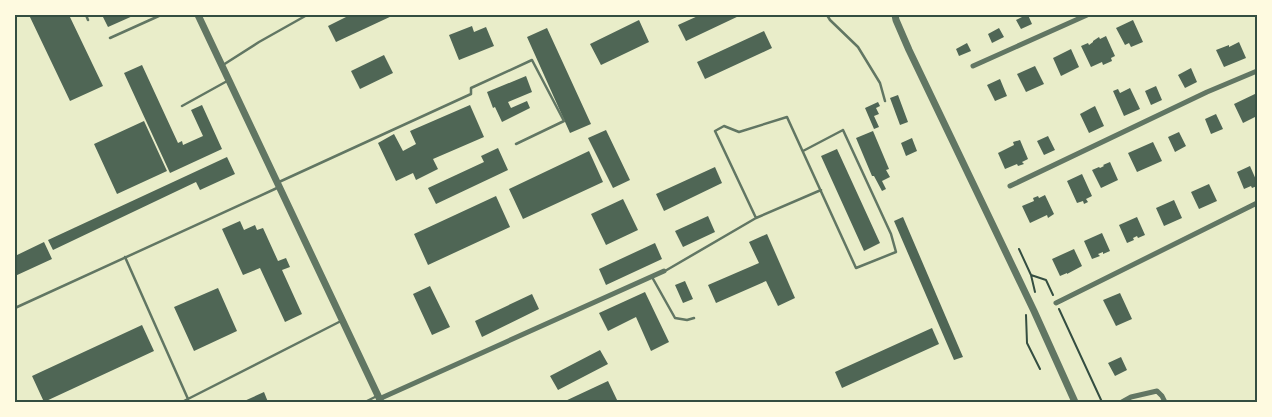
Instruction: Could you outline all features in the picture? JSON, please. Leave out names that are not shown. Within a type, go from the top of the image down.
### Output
[{"type":"street","points":[[198,15],[379,399],[664,271]]},
{"type":"street","points":[[973,66],[1087,15]]},
{"type":"street","points":[[894,17],[1034,311],[1075,402]]},
{"type":"street","points":[[1010,186],[1207,92],[1257,71]]},
{"type":"street","points":[[1056,303],[1257,203]]},
{"type":"street","points":[[1122,402],[1131,397],[1157,391],[1165,402]]},
{"type":"lane","points":[[86,15],[88,20]]},
{"type":"lane","points":[[110,38],[161,15]]},
{"type":"lane","points":[[222,66],[259,42],[307,15]]},
{"type":"lane","points":[[827,15],[858,47],[880,83],[885,101]]},
{"type":"lane","points":[[15,308],[471,94],[471,88],[532,60],[564,121],[516,144]]},
{"type":"lane","points":[[182,106],[229,80]]},
{"type":"lane","points":[[756,218],[715,131],[724,126],[740,132],[787,117],[856,268],[896,252],[890,234],[843,130],[803,151]]},
{"type":"lane","points":[[664,271],[756,218],[821,190]]},
{"type":"lane","points":[[125,257],[188,399]]},
{"type":"lane","points":[[652,277],[674,318],[687,320],[694,318]]},
{"type":"lane","points":[[182,402],[343,321]]},
{"type":"lane","points":[[365,402],[379,399]]},
{"type":"path","points":[[1019,249],[1031,275],[1036,298]]},
{"type":"path","points":[[1031,275],[1046,280],[1102,402]]},
{"type":"building","points":[[29,15],[69,15],[103,86],[70,101]]},
{"type":"building","points":[[102,15],[135,15],[108,27]]},
{"type":"building","points":[[350,15],[394,15],[336,42],[328,26]]},
{"type":"building","points":[[700,15],[741,15],[686,41],[678,25]]},
{"type":"building","points":[[1028,15],[1032,24],[1021,29],[1016,20]]},
{"type":"building","points":[[639,20],[649,42],[601,65],[590,44]]},
{"type":"building","points":[[1133,20],[1143,42],[1131,47],[1129,43],[1125,45],[1116,28]]},
{"type":"building","points":[[472,26],[474,32],[486,27],[494,46],[459,60],[449,35]]},
{"type":"building","points":[[547,28],[591,124],[570,133],[527,37]]},
{"type":"building","points":[[999,28],[1004,37],[992,43],[988,34]]},
{"type":"building","points":[[764,31],[772,48],[705,79],[697,62]]},
{"type":"building","points":[[1106,36],[1115,56],[1111,58],[1112,61],[1103,65],[1102,62],[1091,67],[1081,46],[1088,43],[1089,45],[1099,37],[1100,39]]},
{"type":"building","points":[[1239,42],[1246,58],[1224,67],[1216,50]]},
{"type":"building","points":[[967,43],[971,51],[959,56],[956,49]]},
{"type":"building","points":[[1071,49],[1079,67],[1061,76],[1053,58]]},
{"type":"building","points":[[384,55],[393,73],[360,89],[351,71]]},
{"type":"building","points":[[142,65],[178,143],[182,141],[183,145],[203,136],[191,110],[202,105],[222,149],[170,173],[124,73]]},
{"type":"building","points":[[1035,66],[1044,84],[1026,92],[1017,74]]},
{"type":"building","points":[[1191,68],[1197,82],[1185,88],[1178,75]]},
{"type":"building","points":[[526,76],[532,92],[508,102],[511,108],[527,101],[530,108],[502,122],[495,107],[493,108],[487,92]]},
{"type":"building","points":[[1000,79],[1007,96],[995,101],[987,85]]},
{"type":"building","points":[[1156,86],[1162,100],[1151,105],[1145,91]]},
{"type":"building","points":[[1130,88],[1140,109],[1124,116],[1113,91],[1118,89],[1120,93]]},
{"type":"building","points":[[1257,93],[1257,116],[1243,123],[1234,104]]},
{"type":"building","points":[[898,95],[908,122],[900,125],[890,98]]},
{"type":"building","points":[[878,102],[880,106],[876,108],[879,114],[874,116],[879,127],[874,129],[865,108]]},
{"type":"building","points":[[470,105],[484,137],[433,159],[438,169],[416,180],[413,173],[396,181],[378,143],[394,134],[403,151],[416,144],[410,131]]},
{"type":"building","points":[[1095,106],[1104,126],[1089,133],[1080,114]]},
{"type":"building","points":[[1216,114],[1223,129],[1211,134],[1205,119]]},
{"type":"building","points":[[144,121],[167,171],[117,194],[94,144]]},
{"type":"building","points":[[606,130],[630,180],[613,188],[588,138]]},
{"type":"building","points":[[873,131],[889,169],[886,170],[890,177],[882,181],[886,189],[882,191],[874,176],[872,176],[856,138]]},
{"type":"building","points":[[1179,132],[1186,146],[1175,152],[1168,137]]},
{"type":"building","points":[[1048,136],[1055,150],[1044,155],[1037,141]]},
{"type":"building","points":[[912,138],[917,151],[906,156],[901,143]]},
{"type":"building","points":[[1020,140],[1028,159],[1022,162],[1024,164],[1018,166],[1017,164],[1005,169],[998,153],[1014,145],[1013,142]]},
{"type":"building","points":[[1153,142],[1162,161],[1137,172],[1128,153]]},
{"type":"building","points":[[498,148],[508,170],[436,204],[428,188],[484,162],[481,156]]},
{"type":"building","points":[[837,149],[880,243],[864,251],[821,156]]},
{"type":"building","points":[[589,151],[603,182],[523,219],[509,189]]},
{"type":"building","points":[[227,157],[235,174],[200,190],[196,182],[53,250],[48,240]]},
{"type":"building","points":[[1110,162],[1118,180],[1101,188],[1092,170]]},
{"type":"building","points":[[1250,166],[1257,186],[1244,189],[1237,172]]},
{"type":"building","points":[[715,167],[722,183],[664,211],[656,194]]},
{"type":"building","points":[[1082,174],[1092,196],[1086,199],[1088,202],[1084,204],[1083,201],[1077,203],[1067,181]]},
{"type":"building","points":[[1209,184],[1217,201],[1199,209],[1191,192]]},
{"type":"building","points":[[1045,195],[1054,214],[1048,218],[1047,215],[1030,223],[1022,206],[1034,201],[1033,198]]},
{"type":"building","points":[[496,196],[510,227],[428,265],[414,234]]},
{"type":"building","points":[[623,199],[638,230],[606,245],[591,214]]},
{"type":"building","points":[[1174,200],[1182,218],[1164,226],[1156,208]]},
{"type":"building","points":[[708,216],[715,232],[683,247],[675,231]]},
{"type":"building","points":[[903,217],[963,357],[954,360],[894,221]]},
{"type":"building","points":[[1137,217],[1145,235],[1138,238],[1137,236],[1133,238],[1134,240],[1127,243],[1119,225]]},
{"type":"building","points":[[240,221],[244,230],[255,225],[257,230],[263,228],[278,261],[286,258],[290,267],[282,270],[302,314],[285,322],[260,268],[243,275],[222,229]]},
{"type":"building","points":[[1102,233],[1110,251],[1098,254],[1100,256],[1092,259],[1084,241]]},
{"type":"building","points":[[767,234],[795,298],[778,306],[766,281],[716,303],[708,285],[759,263],[749,242]]},
{"type":"building","points":[[44,242],[52,259],[15,276],[15,256]]},
{"type":"building","points":[[655,243],[662,259],[606,285],[599,269]]},
{"type":"building","points":[[1074,249],[1082,266],[1060,276],[1052,259]]},
{"type":"building","points":[[685,281],[693,299],[683,303],[675,285]]},
{"type":"building","points":[[430,286],[450,327],[432,335],[413,294]]},
{"type":"building","points":[[218,288],[237,331],[194,351],[174,307]]},
{"type":"building","points":[[645,292],[669,342],[651,351],[636,317],[608,331],[599,313]]},
{"type":"building","points":[[1120,293],[1132,319],[1116,326],[1103,300]]},
{"type":"building","points":[[532,294],[539,309],[482,337],[475,321]]},
{"type":"building","points":[[142,325],[154,351],[44,402],[32,376]]},
{"type":"building","points":[[932,328],[939,344],[842,388],[835,372]]},
{"type":"building","points":[[600,350],[608,364],[558,390],[550,376]]},
{"type":"building","points":[[1121,357],[1127,370],[1115,376],[1108,363]]},
{"type":"building","points":[[608,381],[618,402],[563,402]]},
{"type":"building","points":[[264,392],[268,402],[242,402]]}]
